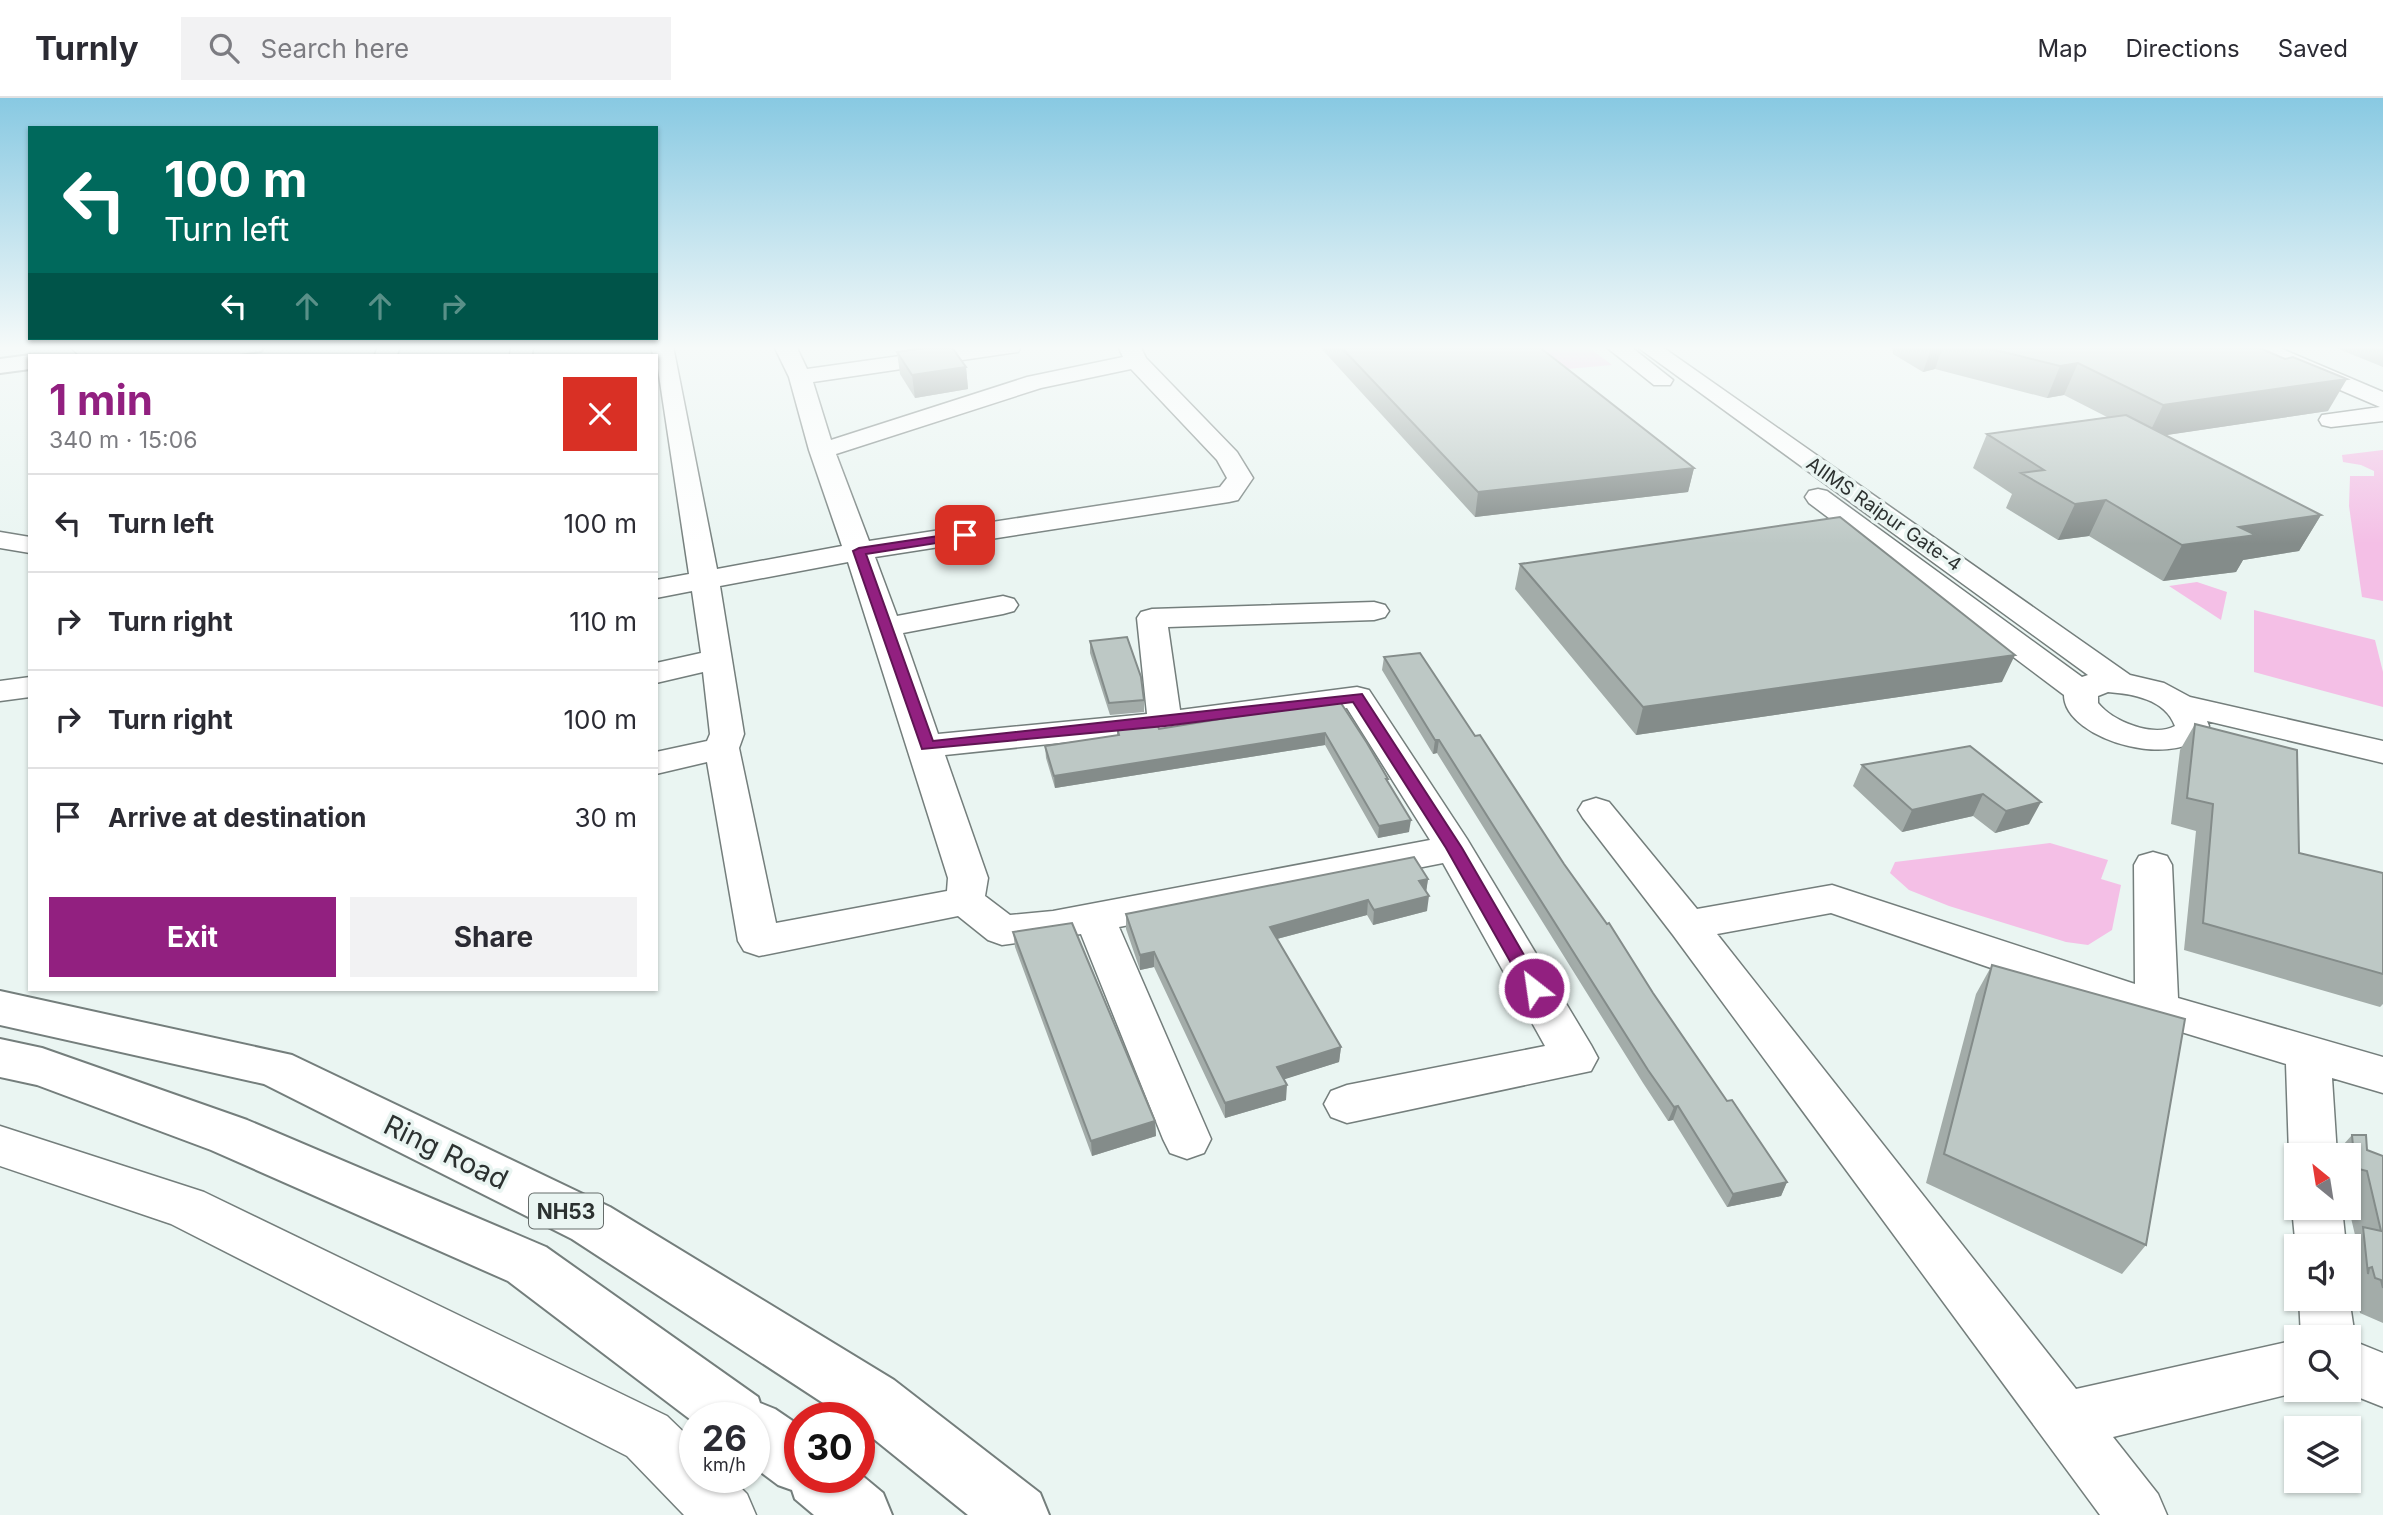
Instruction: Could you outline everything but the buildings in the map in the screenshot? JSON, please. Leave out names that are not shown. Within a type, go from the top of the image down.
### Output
[{"type":"main road","name":"NH53","points":[[1,1020],[42,1067],[229,1135],[527,1264],[715,1402]]},
{"type":"main road","name":"Ring Road","points":[[1,1020],[275,1068],[579,1217],[873,1401],[1018,1515]]},
{"type":"main road","points":[[836,1493],[861,1515]]},
{"type":"street","points":[[676,412],[718,659],[727,734],[722,748],[759,941],[965,901],[1002,930],[1095,918],[1454,848]]},
{"type":"street","points":[[811,412],[927,746],[968,878],[965,901]]},
{"type":"street","points":[[822,450],[852,443],[945,412]]},
{"type":"street","points":[[658,589],[859,551],[1229,494],[1240,478],[1228,457],[1186,412]]},
{"type":"street","name":"AIIMS Raipur Gate-4","points":[[1705,412],[2081,692]]},
{"type":"street","name":"AIIMS Raipur Gate-4","points":[[1740,412],[2120,683]]},
{"type":"street","points":[[2331,420],[2350,412]]},
{"type":"street","points":[[0,540],[28,545]]},
{"type":"street","points":[[886,627],[1003,605]]},
{"type":"street","points":[[1165,722],[1153,618],[1374,611]]},
{"type":"street","points":[[658,673],[718,659]]},
{"type":"street","points":[[2183,718],[2169,740],[2136,737],[2104,724],[2084,709],[2080,701],[2081,692],[2095,683],[2120,683],[2151,690],[2183,718],[2383,778]]},
{"type":"street","points":[[0,691],[28,687]]},
{"type":"street","points":[[927,746],[1165,722],[1357,697],[1454,848],[1575,1058],[1347,1104]]},
{"type":"street","points":[[2183,718],[2383,752]]},
{"type":"street","points":[[658,763],[722,748]]},
{"type":"street","points":[[1596,810],[1687,925],[2137,1515]]},
{"type":"street","points":[[2153,865],[2157,1008]]},
{"type":"street","points":[[1687,925],[1832,899],[2157,1008],[2383,1075]]},
{"type":"street","points":[[1095,918],[1186,1139]]},
{"type":"street","points":[[2308,1054],[2312,1143]]},
{"type":"street","points":[[0,1146],[186,1207],[647,1436],[726,1515]]},
{"type":"street","points":[[2064,1420],[2284,1370]]},
{"type":"street","points":[[2361,1371],[2383,1380]]},
{"type":"shaded area","points":[[2383,450],[2383,601],[2362,597],[2349,506],[2350,476],[2374,476],[2374,471],[2361,465],[2343,462],[2342,455]]},
{"type":"shaded area","points":[[2197,582],[2227,592],[2221,620],[2169,586]]},
{"type":"shaded area","points":[[2254,610],[2375,640],[2383,672],[2383,707],[2254,672]]},
{"type":"shaded area","points":[[2050,843],[2108,860],[2101,879],[2121,885],[2112,930],[2088,945],[2066,942],[1949,906],[1909,890],[1890,873],[1895,862]]},
{"type":"route","points":[[965,535],[859,551],[927,746],[1122,724],[1165,722],[1357,697],[1454,848],[1534,988]]}]
